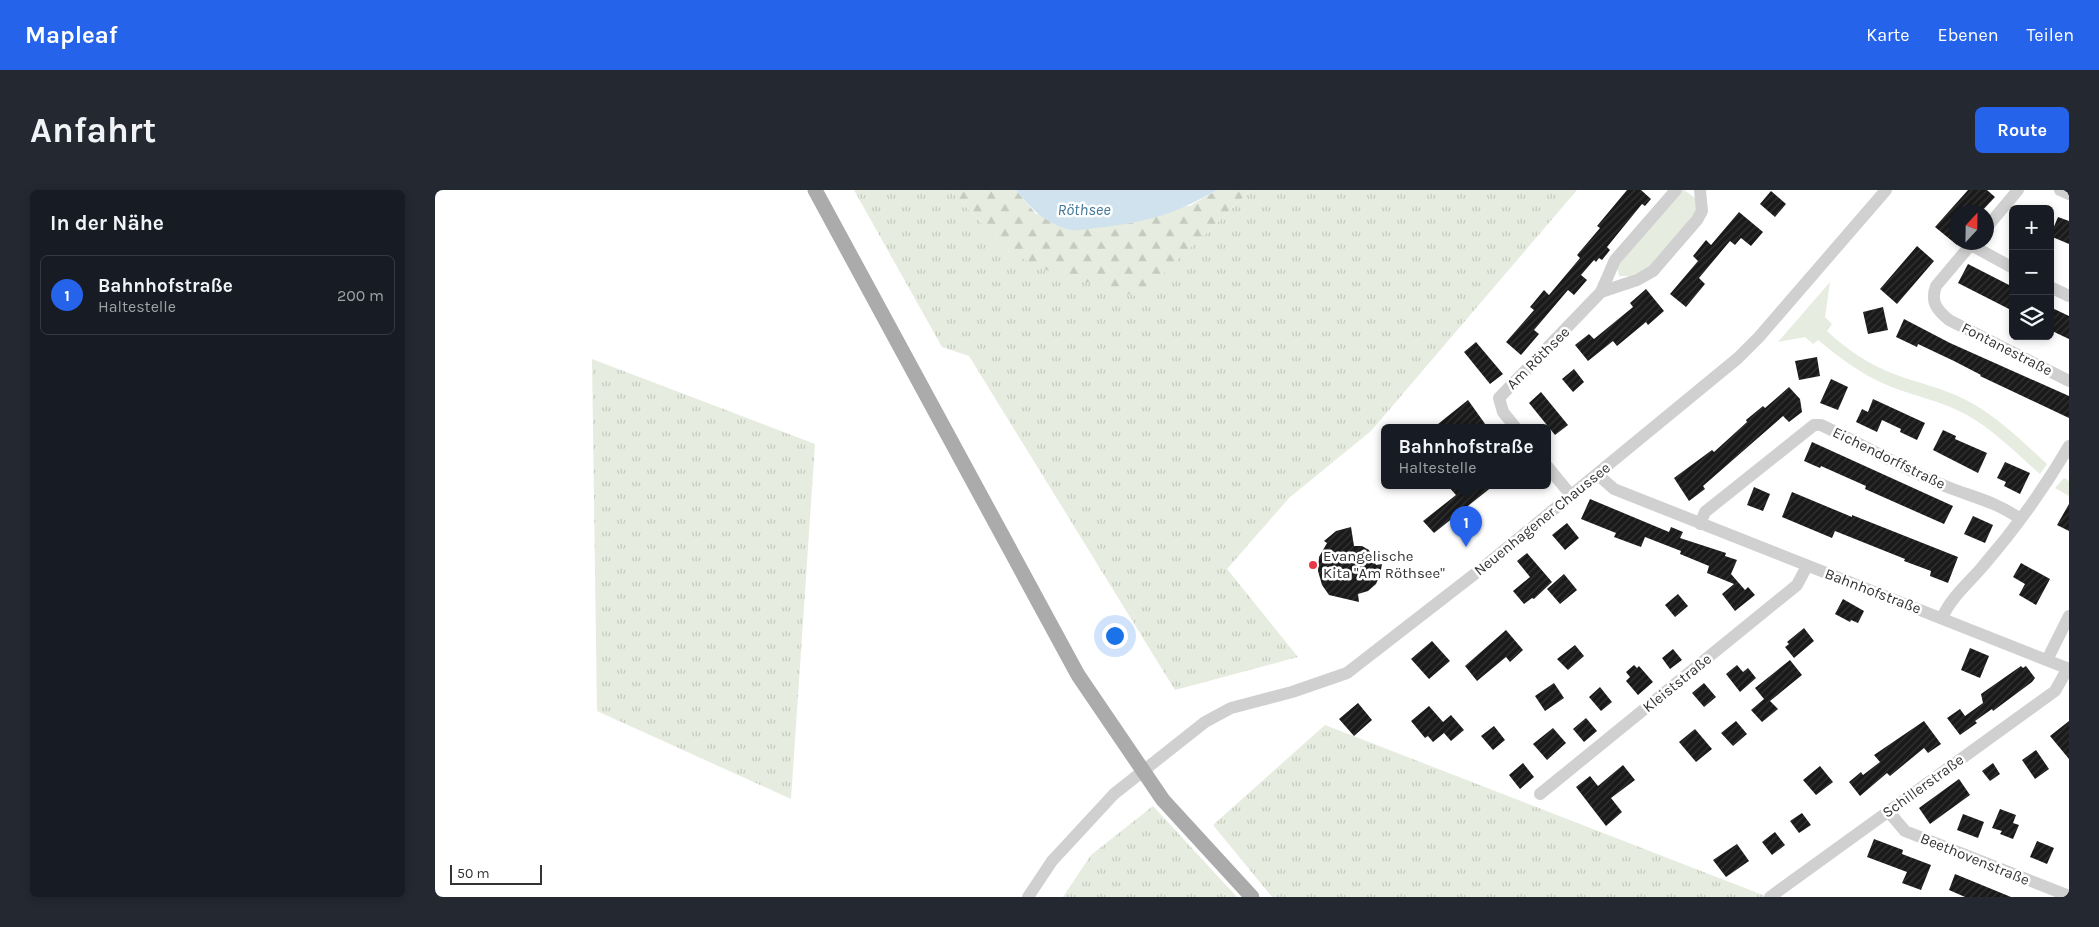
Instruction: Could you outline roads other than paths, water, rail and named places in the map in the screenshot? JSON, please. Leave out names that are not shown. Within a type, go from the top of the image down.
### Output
[{"type":"main road","points":[[815,190],[1073,667],[1163,800],[1252,897]]},
{"type":"street","name":"Am Röthsee","points":[[1513,424],[1503,412],[1499,398],[1601,292],[1615,260],[1676,190]]},
{"type":"street","name":"Am Röthsee","points":[[1601,292],[1637,280],[1653,271],[1697,220],[1702,211],[1700,190]]},
{"type":"street","name":"Neuenhagener Chaussee","points":[[1028,897],[1052,861],[1068,842],[1115,794],[1205,722],[1231,708],[1292,692],[1347,673],[1406,630],[1738,358],[1759,337],[1886,190]]},
{"type":"street","points":[[1994,219],[2018,190]]},
{"type":"street","points":[[2060,190],[2069,194]]},
{"type":"street","name":"Fontanestraße","points":[[1967,250],[1936,286],[1933,298],[1937,310],[1957,324],[2069,381]]},
{"type":"street","name":"Fontanestraße","points":[[1982,250],[2009,266]]},
{"type":"street","points":[[2054,289],[2069,296]]},
{"type":"street","name":"Eichendorffstraße","points":[[1700,524],[1705,512],[1814,425],[1821,425],[1879,455],[1949,488],[1980,498],[2020,519]]},
{"type":"street","points":[[1942,618],[1947,607],[1983,566],[2020,519],[2051,477],[2069,446]]},
{"type":"street","points":[[1551,471],[1570,494]]},
{"type":"street","name":"Bahnhofstraße","points":[[1597,474],[1614,489],[2068,668]]},
{"type":"street","name":"Kleiststraße","points":[[1540,794],[1797,585],[1807,566]]},
{"type":"street","points":[[2047,660],[2069,616]]},
{"type":"street","name":"Schillerstraße","points":[[1770,897],[2055,692],[2068,668]]},
{"type":"street","name":"Beethovenstraße","points":[[1888,811],[1899,826],[1911,834],[2069,896]]},
{"type":"water","name":"Röthsee","points":[[1016,190],[1217,190],[1172,212],[1143,221],[1070,230],[1044,218]]},
{"type":"place","name":"Bahnhofstraße","points":[[1466,547]]},
{"type":"place","name":"Evangelische Kita \"Am Röthsee\"","points":[[1313,565]]}]
